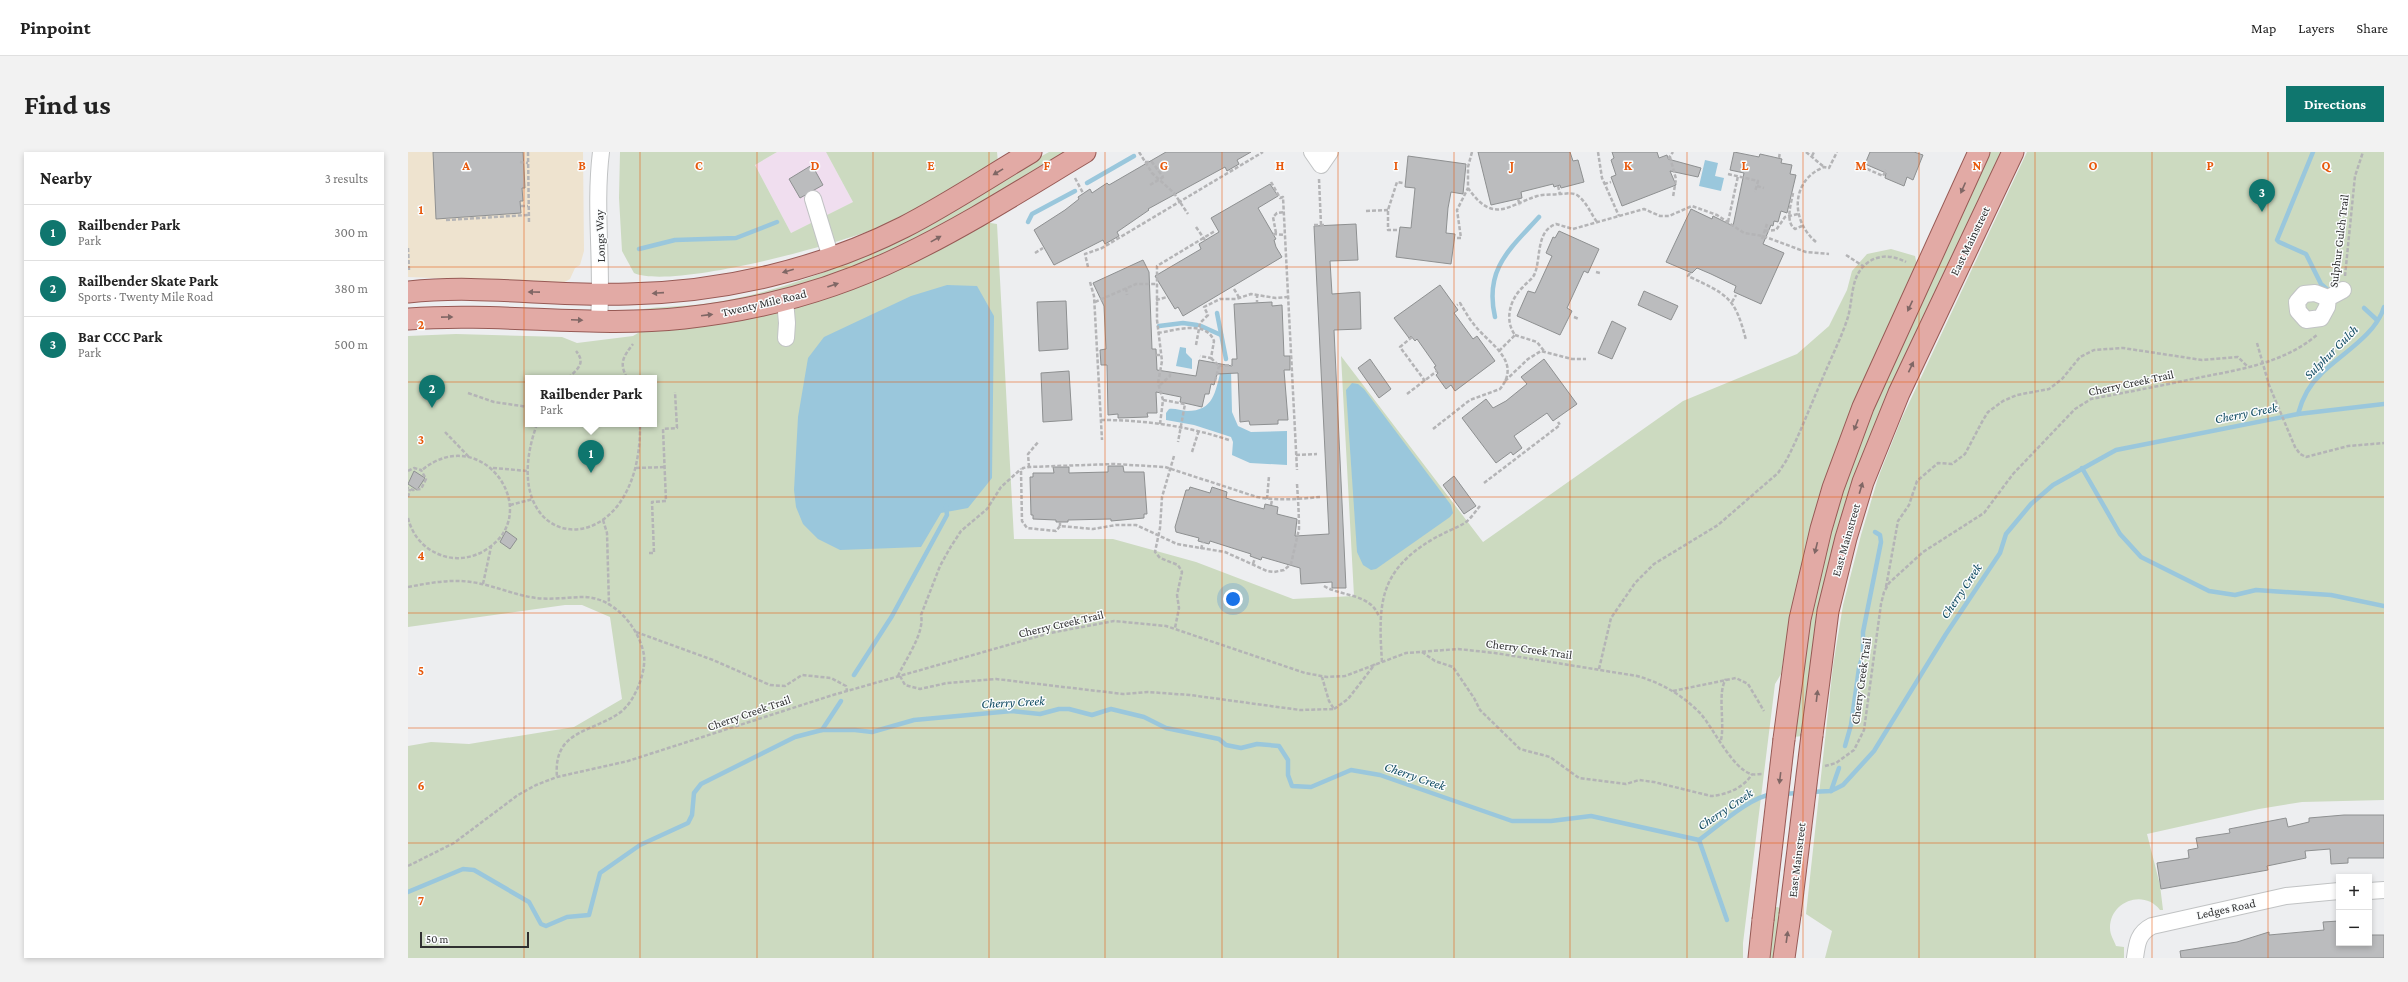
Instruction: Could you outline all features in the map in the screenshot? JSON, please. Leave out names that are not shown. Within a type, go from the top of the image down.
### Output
[{"type":"main road","name":"Twenty Mile Road","points":[[408,292],[471,290],[646,294],[710,287],[777,274],[831,258],[904,227],[1031,152]]},
{"type":"main road","name":"Twenty Mile Road","points":[[408,319],[470,317],[599,320],[683,318],[750,308],[785,300],[844,282],[902,257],[1085,152]]},
{"type":"main road","points":[[1758,958],[1784,739],[1801,613],[1819,535],[1833,488],[1863,407],[1978,152]]},
{"type":"main road","name":"East Mainstreet","points":[[1784,958],[1828,611],[1846,538],[1863,482],[1899,393],[2013,152]]},
{"type":"street","name":"Longs Way","points":[[599,320],[601,294],[599,176],[601,152]]},
{"type":"street","points":[[1312,152],[1321,165],[1330,152]]},
{"type":"street","points":[[813,199],[831,258]]},
{"type":"street","points":[[2328,298],[2343,290]]},
{"type":"street","points":[[785,300],[787,323],[786,338]]},
{"type":"street","points":[[2372,890],[2384,890]]},
{"type":"street","name":"Ledges Road","points":[[2135,958],[2138,939],[2143,930],[2152,926],[2286,896],[2336,891]]},
{"type":"path","points":[[528,152],[529,224]]},
{"type":"path","points":[[1139,152],[1158,180],[1180,201],[1188,214]]},
{"type":"path","points":[[1088,267],[1085,254],[1113,240],[1263,152]]},
{"type":"path","points":[[1457,238],[1461,238],[1457,210],[1466,189],[1468,167],[1472,152]]},
{"type":"path","points":[[1598,152],[1604,184],[1619,216]]},
{"type":"path","points":[[1673,152],[1669,158],[1676,183],[1673,198]]},
{"type":"path","points":[[1779,158],[1780,152]]},
{"type":"path","points":[[1806,152],[1824,167],[1830,168],[1836,152]]},
{"type":"path","points":[[1812,156],[1814,152]]},
{"type":"path","name":"Sulphur Gulch Trail","points":[[2343,290],[2356,176],[2363,152]]},
{"type":"path","points":[[520,162],[528,163]]},
{"type":"path","points":[[1145,162],[1152,162],[1164,177],[1150,184]]},
{"type":"path","points":[[1856,164],[1883,176],[1886,170]]},
{"type":"path","points":[[1816,242],[1802,226],[1798,214],[1799,195],[1806,178],[1824,167]]},
{"type":"path","points":[[1728,174],[1758,181],[1755,192]]},
{"type":"path","points":[[1314,226],[1323,225],[1319,176]]},
{"type":"path","points":[[1728,222],[1738,176]]},
{"type":"path","points":[[1074,177],[1083,193]]},
{"type":"path","points":[[1271,182],[1280,198],[1283,197],[1297,470]]},
{"type":"path","points":[[1397,230],[1388,230],[1388,210],[1397,182],[1403,182]]},
{"type":"path","points":[[1604,184],[1611,182]]},
{"type":"path","points":[[1558,186],[1560,194]]},
{"type":"path","points":[[1757,186],[1764,188]]},
{"type":"path","points":[[1466,189],[1477,200],[1491,209],[1520,205],[1539,196],[1572,193],[1578,196],[1597,222]]},
{"type":"path","points":[[1799,195],[1792,193],[1789,215],[1793,228],[1802,226]]},
{"type":"path","points":[[1518,199],[1520,205]]},
{"type":"path","points":[[521,206],[528,206]]},
{"type":"path","points":[[1544,351],[1537,342],[1515,335],[1510,326],[1509,317],[1511,307],[1519,291],[1535,274],[1542,246],[1552,226],[1563,224],[1573,229],[1644,209],[1660,216],[1669,216],[1692,206],[1717,216],[1744,232],[1799,250],[1829,254]]},
{"type":"path","points":[[1366,212],[1388,210]]},
{"type":"path","points":[[1284,212],[1277,213],[1272,217],[1274,234],[1285,235]]},
{"type":"path","points":[[1765,231],[1776,230],[1784,216],[1798,214]]},
{"type":"path","points":[[446,220],[528,215]]},
{"type":"path","points":[[1763,238],[1766,224]]},
{"type":"path","points":[[1196,227],[1204,239]]},
{"type":"path","points":[[1160,424],[1163,400],[1159,386],[1162,355],[1158,333],[1156,300],[1157,266],[1215,231]]},
{"type":"path","points":[[408,248],[409,270]]},
{"type":"path","points":[[1035,253],[1043,248]]},
{"type":"path","points":[[1846,255],[1863,266]]},
{"type":"path","points":[[1599,669],[1611,618],[1635,582],[1654,564],[1718,525],[1778,473],[1786,461],[1847,320],[1853,286],[1863,266],[1875,258],[1884,256],[1895,256],[1906,262]]},
{"type":"path","points":[[1596,272],[1600,273]]},
{"type":"path","points":[[1690,273],[1688,276],[1721,292],[1732,302],[1740,317],[1746,340]]},
{"type":"path","points":[[1090,282],[1095,302],[1099,357],[1102,440]]},
{"type":"path","points":[[1095,302],[1136,284],[1157,284]]},
{"type":"path","points":[[1126,288],[1127,295]]},
{"type":"path","points":[[1234,288],[1240,298]]},
{"type":"path","points":[[1519,291],[1523,292]]},
{"type":"path","points":[[1196,344],[1200,323],[1208,315],[1204,307],[1220,299],[1240,298],[1257,294],[1276,298],[1288,297]]},
{"type":"path","points":[[1257,294],[1257,302]]},
{"type":"path","points":[[1732,302],[1736,295]]},
{"type":"path","points":[[1156,300],[1167,297]]},
{"type":"path","points":[[1456,305],[1460,303],[1472,322],[1499,351],[1507,362],[1504,382]]},
{"type":"path","points":[[1574,317],[1579,319]]},
{"type":"path","points":[[1158,333],[1183,327],[1206,332],[1214,339],[1211,358]]},
{"type":"path","points":[[2262,364],[2298,349],[2320,332]]},
{"type":"path","points":[[1499,351],[1515,335]]},
{"type":"path","points":[[1481,339],[1485,336]]},
{"type":"path","points":[[1412,337],[1400,347],[1425,380]]},
{"type":"path","points":[[2257,343],[2269,385],[2295,447],[2300,454],[2306,457],[2348,446],[2384,443]]},
{"type":"path","points":[[626,375],[622,368],[622,360],[632,344]]},
{"type":"path","points":[[1886,588],[1895,530],[1914,494],[1917,481],[1938,463],[1952,464],[1965,454],[1988,412],[2009,397],[2049,388],[2062,379],[2080,358],[2094,350],[2123,348],[2202,360],[2238,357],[2248,367]]},
{"type":"path","points":[[571,375],[580,366],[581,358],[576,351]]},
{"type":"path","points":[[1433,429],[1470,400],[1498,391],[1504,382],[1534,354],[1544,351],[1572,359],[1586,359]]},
{"type":"path","points":[[1156,355],[1162,355]]},
{"type":"path","points":[[1200,356],[1211,358],[1219,366],[1232,365]]},
{"type":"path","name":"Cherry Creek Trail","points":[[1819,767],[1831,765],[1848,756],[1861,738],[1866,718],[1881,604],[1886,588],[1923,552],[1984,513],[2013,474],[2085,402],[2262,364]]},
{"type":"path","points":[[1215,381],[1219,366]]},
{"type":"path","points":[[1519,368],[1522,372]]},
{"type":"path","points":[[1407,394],[1437,371]]},
{"type":"path","points":[[1159,386],[1170,376],[1170,372]]},
{"type":"path","points":[[649,553],[654,552],[652,502],[666,501],[663,429],[677,428],[675,392]]},
{"type":"path","points":[[468,393],[494,402],[525,407]]},
{"type":"path","points":[[1480,396],[1482,400]]},
{"type":"path","points":[[1163,400],[1185,404],[1178,442]]},
{"type":"path","points":[[1101,420],[1130,419],[1181,426],[1229,440]]},
{"type":"path","points":[[1484,483],[1520,452],[1560,425],[1558,422]]},
{"type":"path","points":[[536,427],[530,450],[528,471],[533,498],[544,518],[560,528],[583,530],[603,520],[621,500],[636,468],[640,446],[640,427]]},
{"type":"path","points":[[1192,452],[1199,430]]},
{"type":"path","points":[[445,432],[469,457],[492,468],[528,471]]},
{"type":"path","points":[[1029,467],[1028,454],[1038,441]]},
{"type":"path","points":[[1296,455],[1317,454]]},
{"type":"path","points":[[1174,456],[1172,468],[1162,497],[1155,552],[1156,556],[1178,565],[1182,572],[1177,595],[1178,608],[1175,628]]},
{"type":"path","points":[[422,470],[445,458],[469,457]]},
{"type":"path","points":[[1320,497],[1272,500],[1250,496],[1172,468],[1115,465],[1022,468],[1002,486],[987,509],[961,531],[950,548],[940,566],[921,615],[922,623],[914,647],[899,676],[905,685],[920,689],[947,683],[996,679],[1123,694],[1148,692],[1190,695],[1300,710],[1334,709],[1348,699],[1375,664]]},
{"type":"path","points":[[636,468],[665,467]]},
{"type":"path","points":[[408,471],[414,468],[422,470],[426,475],[424,486],[417,490],[409,488],[408,496]]},
{"type":"path","points":[[408,518],[416,537],[426,548],[437,554],[452,558],[466,558],[482,553],[491,547],[506,525],[510,505],[504,485],[492,468]]},
{"type":"path","points":[[1022,468],[1023,525],[1027,528],[1056,531],[1059,530],[1060,522]]},
{"type":"path","points":[[1267,499],[1269,476]]},
{"type":"path","points":[[1060,526],[1093,529],[1116,525],[1140,526],[1158,536],[1184,546],[1225,552],[1270,571],[1284,570],[1289,566],[1298,529],[1297,484]]},
{"type":"path","points":[[1218,489],[1220,485]]},
{"type":"path","points":[[510,505],[533,498]]},
{"type":"path","points":[[1271,505],[1272,500]]},
{"type":"path","points":[[1382,662],[1380,619],[1386,590],[1395,570],[1421,546],[1466,522],[1480,506]]},
{"type":"path","points":[[603,520],[607,533],[609,605]]},
{"type":"path","points":[[1201,549],[1203,542]]},
{"type":"path","points":[[483,584],[491,547]]},
{"type":"path","points":[[1253,564],[1255,558]]},
{"type":"path","points":[[408,587],[449,581],[483,584],[537,598],[586,597],[609,605],[622,614],[635,632],[642,647],[644,663],[636,692],[619,713],[580,731],[567,742],[556,760],[557,777]]},
{"type":"path","points":[[1324,586],[1345,595],[1356,596],[1370,603],[1374,607],[1380,619]]},
{"type":"path","name":"Cherry Creek Trail","points":[[408,866],[464,837],[518,795],[536,785],[557,777],[628,761],[847,691],[1050,633],[1114,621],[1175,628],[1305,673],[1322,677],[1345,676],[1396,655],[1421,651],[1471,650],[1599,669],[1650,679],[1673,691],[1700,714],[1721,740],[1735,762],[1752,774]]},
{"type":"path","points":[[635,632],[714,660],[770,685],[785,686],[800,676],[812,676],[831,678],[846,686],[847,691]]},
{"type":"path","points":[[1421,651],[1435,661],[1453,666],[1480,710],[1503,731],[1514,746],[1550,757],[1579,778],[1626,784],[1639,780],[1654,782],[1711,796],[1718,796],[1737,788],[1747,781],[1752,774],[1768,773]]},
{"type":"path","points":[[1322,677],[1329,702],[1334,709]]},
{"type":"path","points":[[1673,691],[1736,678],[1748,684],[1764,711]]},
{"type":"path","points":[[1721,740],[1723,725],[1722,686],[1726,679]]},
{"type":"shaded area","points":[[408,152],[583,152],[584,251],[580,265],[575,268],[570,279],[563,283],[556,283],[408,277]]},
{"type":"shaded area","points":[[777,152],[826,152],[853,202],[791,233],[755,165]]},
{"type":"green space","points":[[620,152],[777,152],[755,165],[791,233],[853,202],[826,152],[997,152],[998,162],[916,210],[866,232],[835,242],[759,262],[720,270],[654,277],[634,273],[622,251],[619,198]]},
{"type":"green space","points":[[1049,152],[1067,152],[922,237],[885,255],[787,291],[696,308],[637,311],[647,308],[703,304],[761,293],[797,282],[834,268],[852,261]]},
{"type":"green space","points":[[1989,152],[2004,152],[1893,384],[1802,736],[1794,737],[1810,617],[1826,543],[1859,441]]},
{"type":"green space","points":[[2027,152],[2384,152],[2384,800],[2302,802],[2259,809],[2147,834],[2160,885],[2163,910],[2160,910],[2145,900],[2137,899],[2122,905],[2116,911],[2111,919],[2110,931],[2116,946],[2124,947],[2124,958],[1825,958],[1832,931],[1806,914],[1833,666],[1843,605],[1861,535],[1878,478],[1901,420]]},
{"type":"green space","points":[[984,222],[997,224],[1014,539],[1113,539],[1196,562],[1293,599],[1354,596],[1341,356],[1483,542],[1683,401],[1797,354],[1829,326],[1847,290],[1852,271],[1867,254],[1891,249],[1915,256],[1917,265],[1841,435],[1806,549],[1792,606],[1781,674],[1775,684],[1743,943],[1743,958],[408,958],[408,746],[431,742],[469,744],[574,727],[622,699],[610,617],[582,605],[565,605],[408,627],[408,336],[456,334],[562,337],[577,343],[633,336],[643,330],[721,323]]},
{"type":"green space","points":[[1773,908],[1780,908],[1774,958],[1767,958]]},
{"type":"water","points":[[1705,160],[1718,163],[1715,176],[1724,178],[1721,191],[1699,186]]},
{"type":"water","points":[[947,285],[977,286],[994,316],[992,478],[968,508],[941,513],[921,547],[840,550],[818,539],[803,524],[796,507],[794,490],[798,417],[808,358],[824,337],[911,296]]},
{"type":"water","points":[[1180,347],[1186,348],[1186,353],[1192,359],[1192,369],[1176,366]]},
{"type":"water","points":[[1221,370],[1231,370],[1232,412],[1238,426],[1251,432],[1287,431],[1287,465],[1250,463],[1232,455],[1233,442],[1231,437],[1194,425],[1166,420],[1166,413],[1169,409],[1187,411],[1196,410],[1203,408],[1208,404],[1215,393]]},
{"type":"water","points":[[1352,383],[1358,384],[1364,389],[1451,505],[1453,513],[1450,517],[1376,569],[1371,570],[1363,565],[1357,552],[1346,390]]},
{"type":"building","points":[[433,152],[523,152],[525,188],[522,188],[523,201],[520,201],[521,213],[436,219]]},
{"type":"building","points":[[1166,152],[1251,152],[1237,160],[1239,164],[1227,171],[1225,167],[1148,209],[1149,210],[1117,232],[1119,236],[1105,244],[1103,240],[1054,265],[1034,230],[1065,210],[1079,199],[1078,197],[1090,189],[1092,193],[1107,183],[1109,185]]},
{"type":"building","points":[[1478,152],[1570,152],[1573,161],[1578,160],[1584,182],[1561,188],[1560,185],[1554,187],[1553,184],[1521,192],[1522,198],[1491,205]]},
{"type":"building","points":[[1612,152],[1657,152],[1659,158],[1667,155],[1668,159],[1701,168],[1698,177],[1670,171],[1676,185],[1622,206],[1611,177],[1616,175],[1611,160],[1614,158]]},
{"type":"building","points":[[1734,152],[1759,157],[1760,154],[1782,159],[1781,163],[1792,165],[1790,174],[1796,175],[1787,213],[1781,211],[1778,222],[1774,221],[1773,226],[1771,225],[1763,244],[1784,253],[1761,304],[1734,292],[1736,286],[1711,274],[1697,268],[1692,273],[1666,262],[1691,209],[1712,219],[1713,216],[1733,226],[1744,173],[1730,170]]},
{"type":"building","points":[[1870,152],[1914,152],[1923,155],[1913,180],[1907,177],[1904,186],[1885,178],[1886,173],[1865,164]]},
{"type":"building","points":[[1408,156],[1466,164],[1463,194],[1451,192],[1448,208],[1446,233],[1455,234],[1451,264],[1396,257],[1400,227],[1411,228],[1415,188],[1405,187]]},
{"type":"building","points":[[812,165],[823,185],[800,198],[789,179]]},
{"type":"building","points":[[1270,184],[1278,196],[1258,208],[1276,239],[1274,240],[1276,247],[1282,257],[1183,316],[1178,307],[1175,309],[1155,276],[1201,249],[1199,244],[1219,232],[1211,218]]},
{"type":"building","points":[[1356,224],[1358,260],[1330,261],[1332,294],[1360,292],[1361,329],[1334,330],[1346,588],[1332,588],[1332,582],[1301,584],[1300,568],[1262,557],[1261,560],[1250,556],[1251,554],[1210,541],[1209,544],[1198,541],[1199,538],[1176,532],[1175,527],[1186,490],[1189,490],[1190,487],[1210,493],[1212,487],[1227,492],[1226,498],[1239,502],[1264,509],[1265,504],[1278,507],[1277,514],[1297,519],[1295,536],[1329,534],[1314,226]]},
{"type":"building","points":[[1559,231],[1599,249],[1588,273],[1584,271],[1567,308],[1572,311],[1560,335],[1517,316],[1528,291],[1535,293],[1552,256],[1546,253],[1553,237],[1555,238]]},
{"type":"building","points":[[1143,260],[1149,272],[1152,349],[1156,349],[1157,370],[1196,376],[1199,360],[1232,366],[1232,359],[1237,359],[1234,304],[1272,302],[1272,306],[1282,305],[1284,356],[1290,356],[1290,370],[1284,370],[1288,420],[1278,420],[1278,424],[1250,425],[1249,421],[1240,422],[1238,373],[1217,374],[1214,385],[1211,384],[1209,394],[1205,394],[1202,407],[1180,402],[1181,397],[1156,392],[1157,413],[1147,413],[1148,417],[1118,418],[1118,414],[1108,415],[1107,365],[1101,365],[1100,350],[1106,349],[1104,306],[1093,283]]},
{"type":"building","points":[[1440,285],[1458,310],[1454,313],[1473,339],[1477,336],[1495,361],[1455,391],[1451,385],[1446,389],[1436,375],[1438,373],[1434,367],[1436,366],[1417,339],[1415,341],[1411,336],[1409,338],[1394,318]]},
{"type":"building","points":[[1644,291],[1678,306],[1671,320],[1638,305]]},
{"type":"building","points":[[1066,301],[1068,349],[1039,351],[1037,302]]},
{"type":"building","points":[[1612,321],[1626,328],[1612,359],[1598,353]]},
{"type":"building","points":[[1370,359],[1391,389],[1379,398],[1358,368]]},
{"type":"building","points":[[1544,359],[1577,404],[1553,421],[1547,413],[1514,436],[1522,448],[1513,455],[1511,452],[1496,463],[1462,418],[1486,399],[1493,408],[1506,401],[1527,384],[1521,377]]},
{"type":"building","points":[[1069,371],[1072,420],[1043,422],[1041,373]]},
{"type":"building","points":[[1108,466],[1123,466],[1124,472],[1144,472],[1147,514],[1144,514],[1144,518],[1111,521],[1111,519],[1068,520],[1068,522],[1033,519],[1033,515],[1031,515],[1030,477],[1033,477],[1033,473],[1054,473],[1053,467],[1069,467],[1069,473],[1108,472]]},
{"type":"building","points":[[414,471],[425,478],[417,490],[408,484]]},
{"type":"building","points":[[1454,476],[1476,506],[1464,514],[1443,485]]},
{"type":"building","points":[[506,531],[517,539],[510,549],[500,542]]},
{"type":"building","points":[[2344,815],[2384,815],[2384,858],[2348,858],[2348,863],[2331,864],[2330,849],[2305,851],[2306,858],[2267,866],[2268,870],[2161,889],[2157,863],[2189,858],[2188,850],[2198,848],[2196,838],[2230,833],[2229,829],[2286,818],[2288,827],[2309,822],[2309,818]]},
{"type":"building","points":[[2336,921],[2336,946],[2372,946],[2372,935],[2384,935],[2384,958],[2181,958],[2180,951],[2237,942],[2269,932],[2269,935],[2324,930],[2323,922]]},
{"type":"waterway","points":[[2313,152],[2277,240],[2306,254],[2321,284],[2328,290]]},
{"type":"waterway","points":[[1087,183],[1134,156]]},
{"type":"waterway","points":[[1028,222],[1032,214],[1075,191]]},
{"type":"waterway","points":[[1495,317],[1493,286],[1496,273],[1509,250],[1539,217]]},
{"type":"waterway","points":[[639,249],[675,240],[736,238],[777,222]]},
{"type":"waterway","name":"Sulphur Gulch","points":[[2298,414],[2304,398],[2317,378],[2366,335],[2380,317],[2384,307]]},
{"type":"waterway","points":[[2364,308],[2377,320]]},
{"type":"waterway","points":[[1217,313],[1226,359]]},
{"type":"waterway","points":[[1159,326],[1183,323],[1197,325]]},
{"type":"waterway","points":[[1201,326],[1221,335]]},
{"type":"waterway","name":"Cherry Creek","points":[[1810,792],[1831,791],[1843,785],[1874,751],[1946,634],[2000,553],[2006,534],[2031,504],[2053,485],[2116,450],[2298,414],[2384,404]]},
{"type":"waterway","points":[[2082,468],[2120,534],[2141,557],[2209,591],[2235,595],[2256,590],[2331,595],[2384,606]]},
{"type":"waterway","points":[[854,675],[892,616],[947,515],[946,506]]},
{"type":"waterway","points":[[1845,746],[1851,725],[1859,668],[1863,655],[1863,632],[1881,542],[1880,535],[1875,532]]},
{"type":"waterway","points":[[822,730],[841,701]]},
{"type":"waterway","name":"Cherry Creek","points":[[408,892],[463,869],[474,870],[529,902],[541,924],[546,926],[567,917],[589,915],[600,873],[640,845],[688,823],[692,815],[694,793],[701,784],[795,737],[822,730],[855,730],[872,732],[914,720],[1012,711],[1040,714],[1059,709],[1069,709],[1092,715],[1111,709],[1144,717],[1166,728],[1219,739],[1226,745],[1241,748],[1257,744],[1279,746],[1288,760],[1288,775],[1292,786],[1311,787],[1351,770],[1380,775],[1512,821],[1551,821],[1591,816],[1699,840],[1745,806],[1764,796],[1773,794]]},
{"type":"waterway","points":[[1831,791],[1839,768]]},
{"type":"waterway","name":"Cherry Creek","points":[[1782,794],[1799,793]]},
{"type":"waterway","points":[[1699,840],[1727,920]]},
{"type":"place","name":"Bar CCC Park","points":[[2262,212]]},
{"type":"place","name":"Railbender Skate Park","points":[[432,408]]},
{"type":"place","name":"Railbender Park","points":[[591,473]]}]
